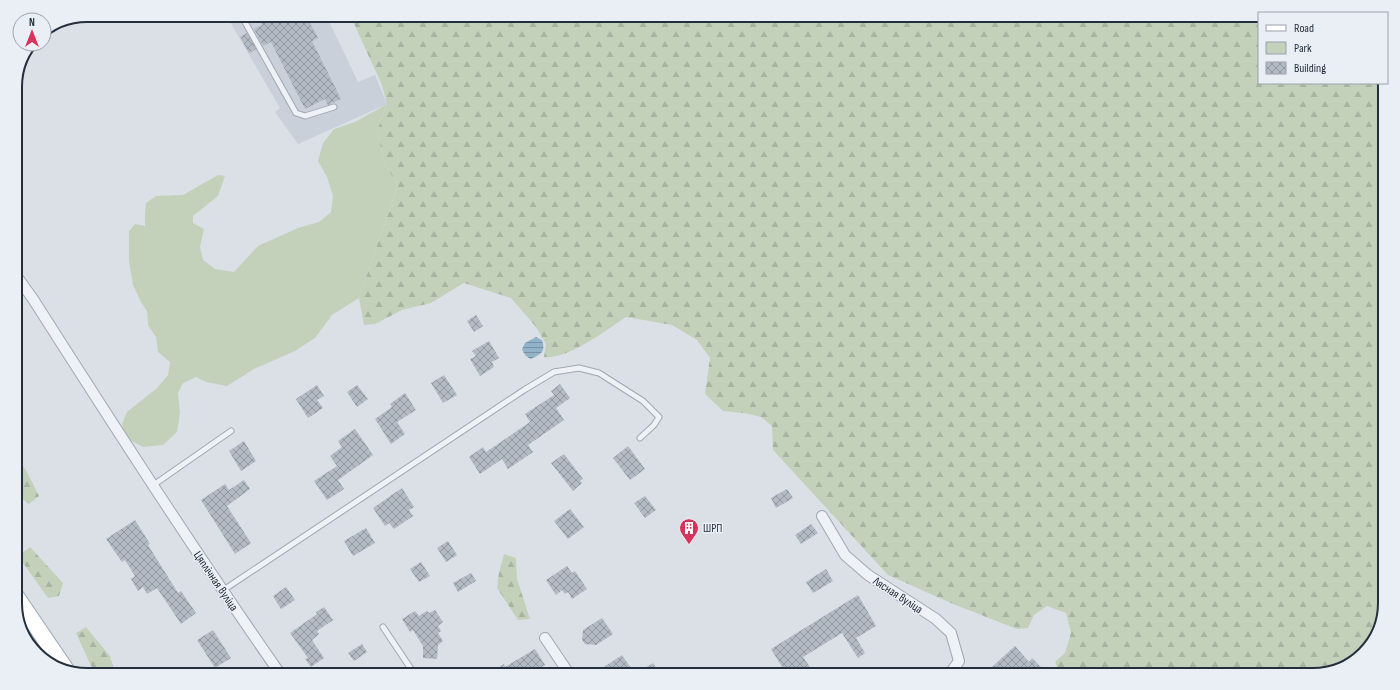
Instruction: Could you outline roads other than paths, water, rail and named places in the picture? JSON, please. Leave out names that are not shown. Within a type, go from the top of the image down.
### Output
[{"type":"main road","points":[[22,605],[61,662]]},
{"type":"street","name":"Цяплічная вуліца","points":[[22,284],[222,592],[276,668]]},
{"type":"street","name":"Лясная вуліца","points":[[822,516],[845,555],[868,575],[936,618],[951,633],[959,661],[954,668]]},
{"type":"street","points":[[545,638],[565,668]]},
{"type":"lane","points":[[245,22],[296,114],[305,116],[334,106]]},
{"type":"lane","points":[[222,592],[524,390],[554,372],[580,368],[599,373],[643,401],[659,417],[654,426],[640,438]]},
{"type":"lane","points":[[152,486],[231,431]]},
{"type":"lane","points":[[383,627],[410,668]]},
{"type":"water","points":[[536,337],[542,340],[543,350],[540,354],[531,359],[525,355],[522,349],[525,343]]},
{"type":"place","name":"ШРП","points":[[689,545]]}]
